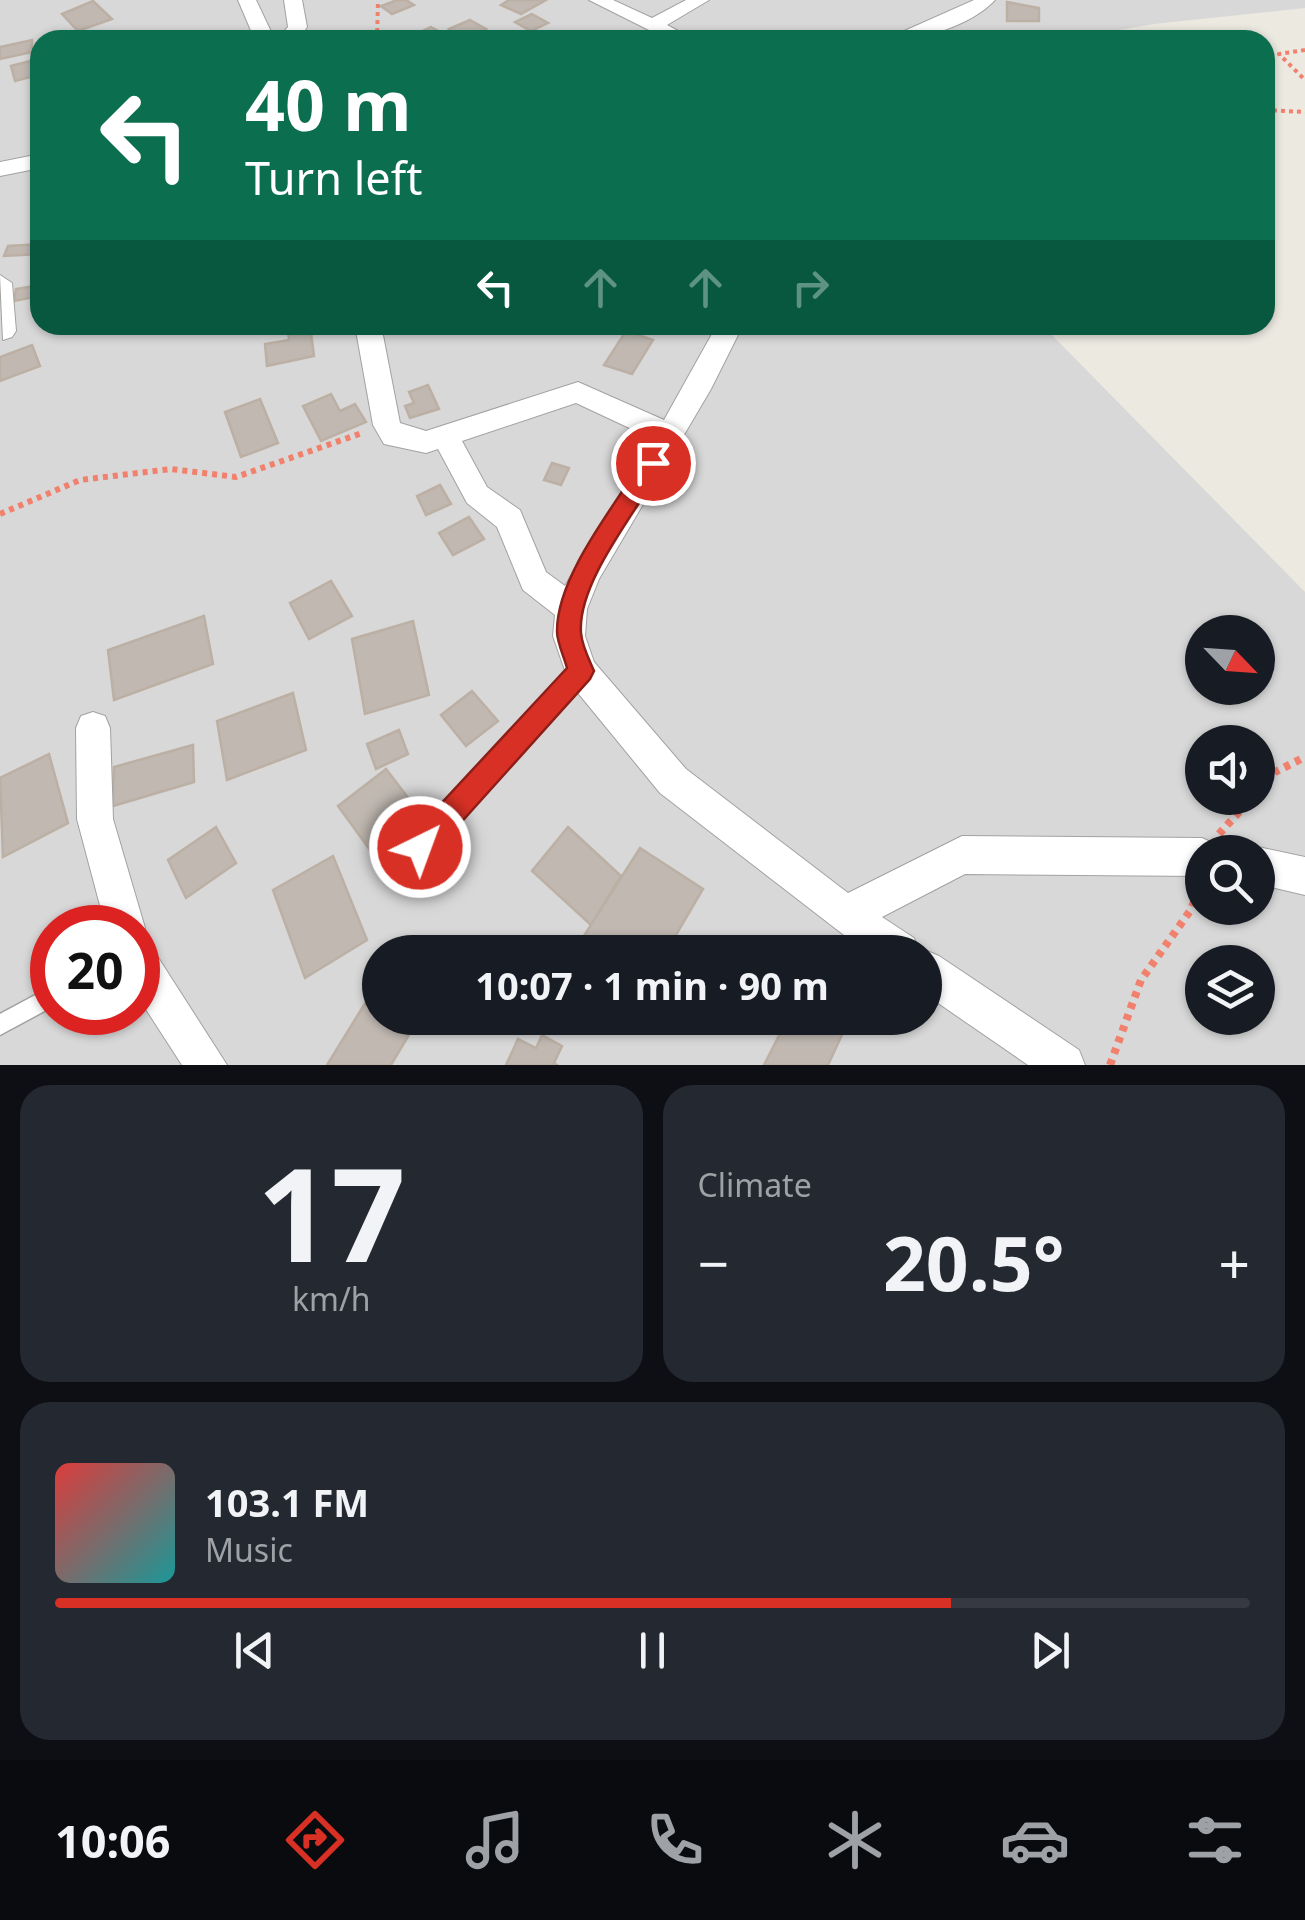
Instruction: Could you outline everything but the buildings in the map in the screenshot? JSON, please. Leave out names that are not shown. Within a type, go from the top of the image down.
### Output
[{"type":"street","points":[[247,0],[260,30]]},
{"type":"street","points":[[293,0],[299,30]]},
{"type":"street","points":[[598,0],[664,30]]},
{"type":"street","points":[[653,25],[700,0]]},
{"type":"street","points":[[922,30],[966,14],[986,0]]},
{"type":"street","points":[[0,169],[30,163]]},
{"type":"street","points":[[0,283],[3,331]]},
{"type":"street","points":[[370,335],[387,425],[394,436],[426,442],[578,392],[670,435]]},
{"type":"street","points":[[725,335],[670,435],[585,574],[571,609],[569,636],[581,671],[673,781],[874,935]]},
{"type":"street","points":[[444,436],[477,495],[509,519],[534,581],[571,609]]},
{"type":"street","points":[[93,728],[96,819],[120,905]]},
{"type":"street","points":[[844,915],[962,855],[1185,850]]},
{"type":"street","points":[[1275,870],[1305,876]]},
{"type":"street","points":[[942,982],[1064,1065]]},
{"type":"street","points":[[160,995],[206,1065]]},
{"type":"lane","points":[[394,876],[581,671]]},
{"type":"lane","points":[[0,1025],[30,1008]]},
{"type":"path","points":[[377,30],[378,0]]},
{"type":"path","points":[[1305,50],[1279,54],[1305,80]]},
{"type":"path","points":[[1275,110],[1305,112]]},
{"type":"path","points":[[0,514],[80,480],[171,469],[236,477],[387,425]]},
{"type":"path","points":[[1275,772],[1305,757]]},
{"type":"path","points":[[1221,835],[1238,815]]},
{"type":"path","points":[[1110,1065],[1123,1017],[1149,966],[1185,918]]},
{"type":"shaded area","points":[[0,0],[1305,0],[1305,8],[1119,30],[30,30],[30,335],[1052,335],[1305,592],[1305,1065],[0,1065]]},
{"type":"route","points":[[420,847],[581,671],[569,636],[571,609],[585,574],[653,463]]}]
